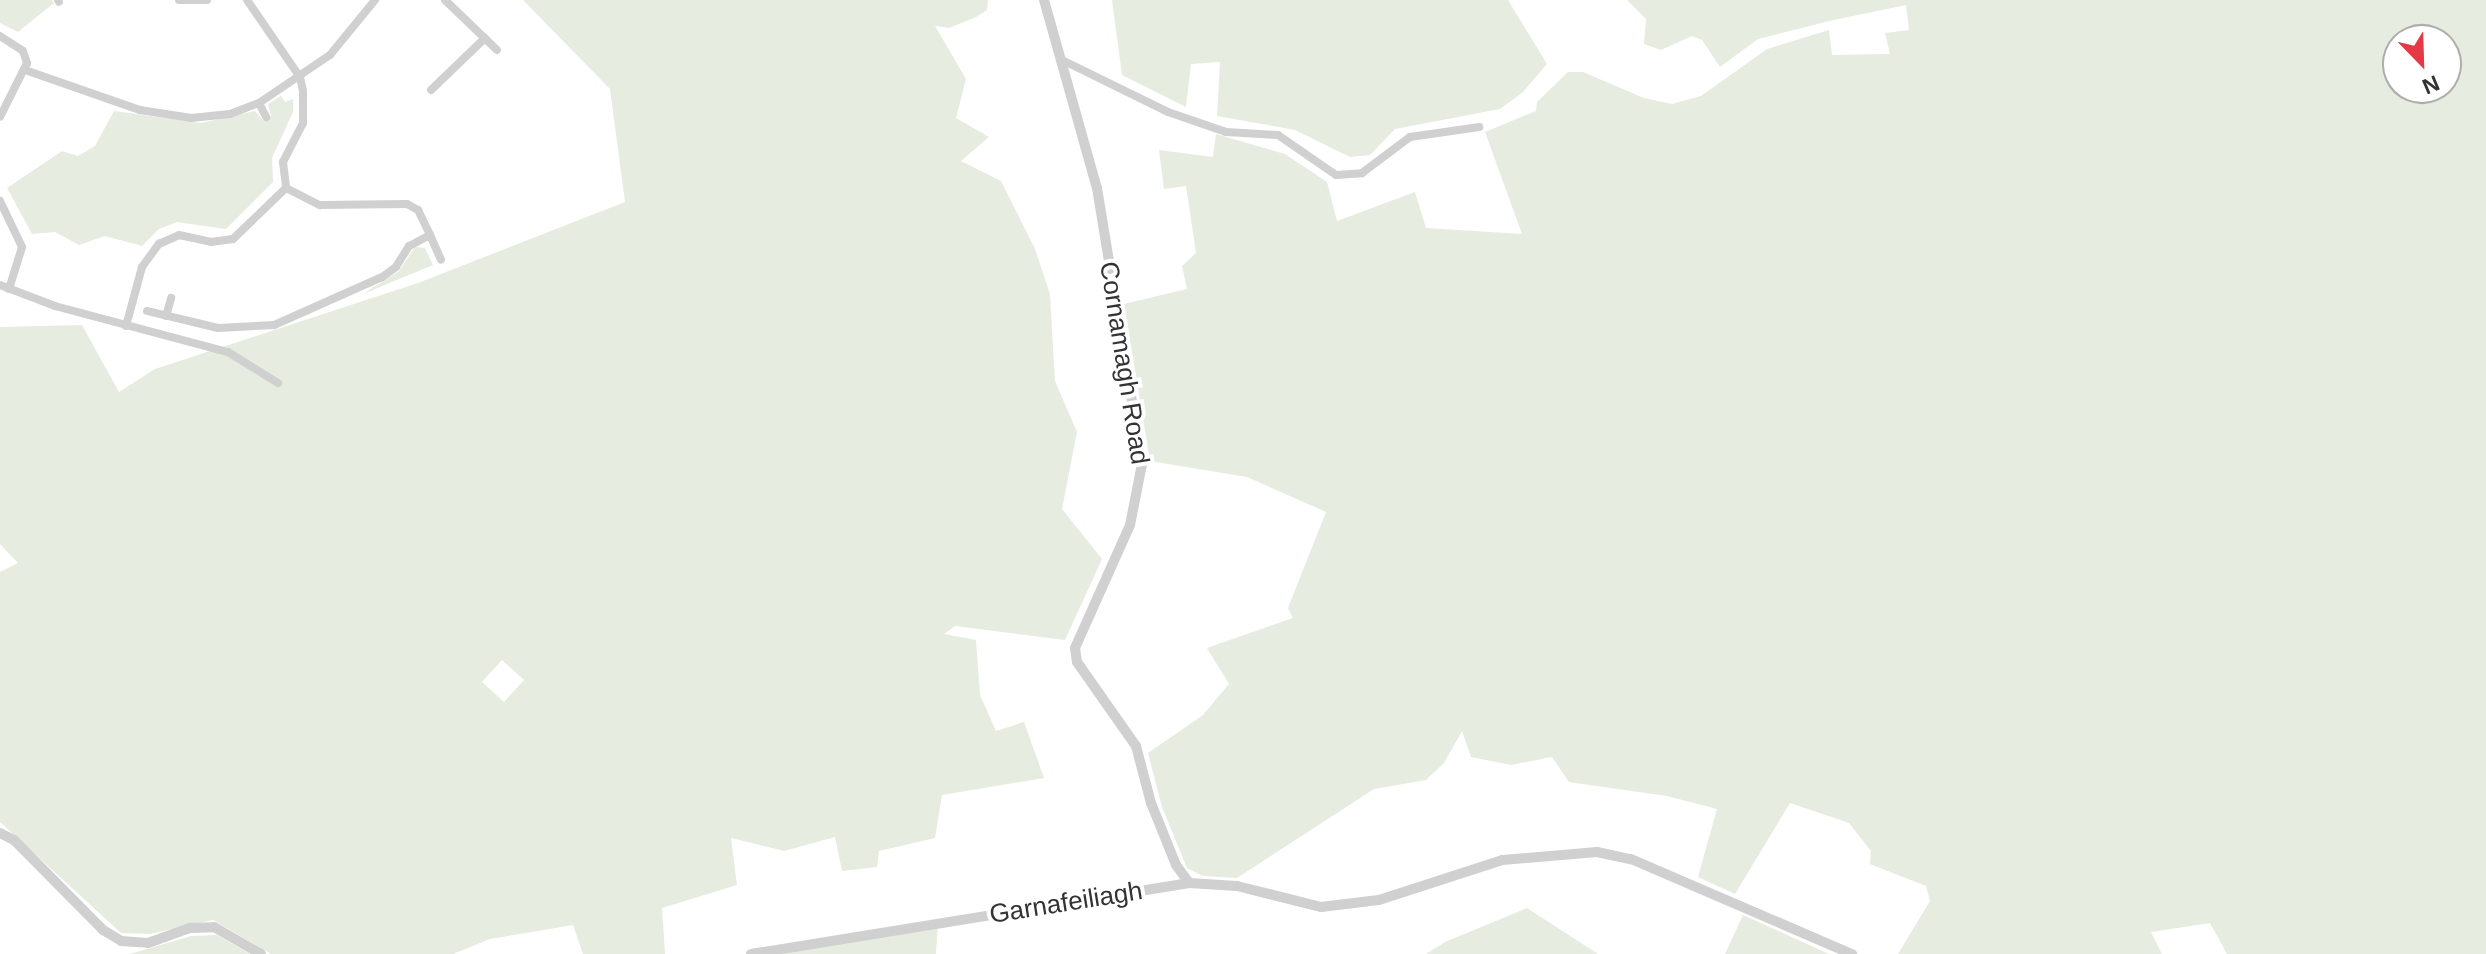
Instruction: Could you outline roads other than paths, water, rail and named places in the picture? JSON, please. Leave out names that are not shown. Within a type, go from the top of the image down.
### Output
[{"type":"street","points":[[179,0],[207,0]]},
{"type":"street","points":[[247,0],[300,77],[305,116],[284,159],[286,188]]},
{"type":"street","points":[[25,70],[43,73],[109,103],[163,115],[221,116],[259,103],[330,55],[375,0]]},
{"type":"street","points":[[445,0],[497,50]]},
{"type":"street","name":"Cornamagh Road","points":[[1044,0],[1097,188],[1142,464],[1130,525],[1075,648],[1077,662],[1136,746],[1151,803],[1176,865],[1189,883]]},
{"type":"street","points":[[0,36],[23,51],[25,70],[0,117]]},
{"type":"street","points":[[431,90],[485,38]]},
{"type":"street","points":[[1060,59],[1168,112],[1226,132],[1278,135],[1336,175],[1362,173],[1410,137],[1479,127]]},
{"type":"street","points":[[259,103],[266,117]]},
{"type":"street","points":[[286,188],[320,205],[407,204],[418,210],[441,260]]},
{"type":"street","points":[[126,326],[142,267],[159,244],[179,235],[211,242],[233,239],[286,188]]},
{"type":"street","points":[[0,201],[22,244],[5,287],[126,326],[228,352],[278,383]]},
{"type":"street","points":[[147,311],[218,328],[274,325],[389,273],[409,246],[430,235]]},
{"type":"street","points":[[166,316],[171,298]]},
{"type":"street","points":[[0,833],[14,840],[103,930],[135,944],[190,928],[214,927],[261,954]]},
{"type":"street","name":"Garnafeiliagh","points":[[751,954],[1189,883],[1237,886],[1321,907],[1379,900],[1502,860],[1597,852],[1631,859],[1852,954]]}]
